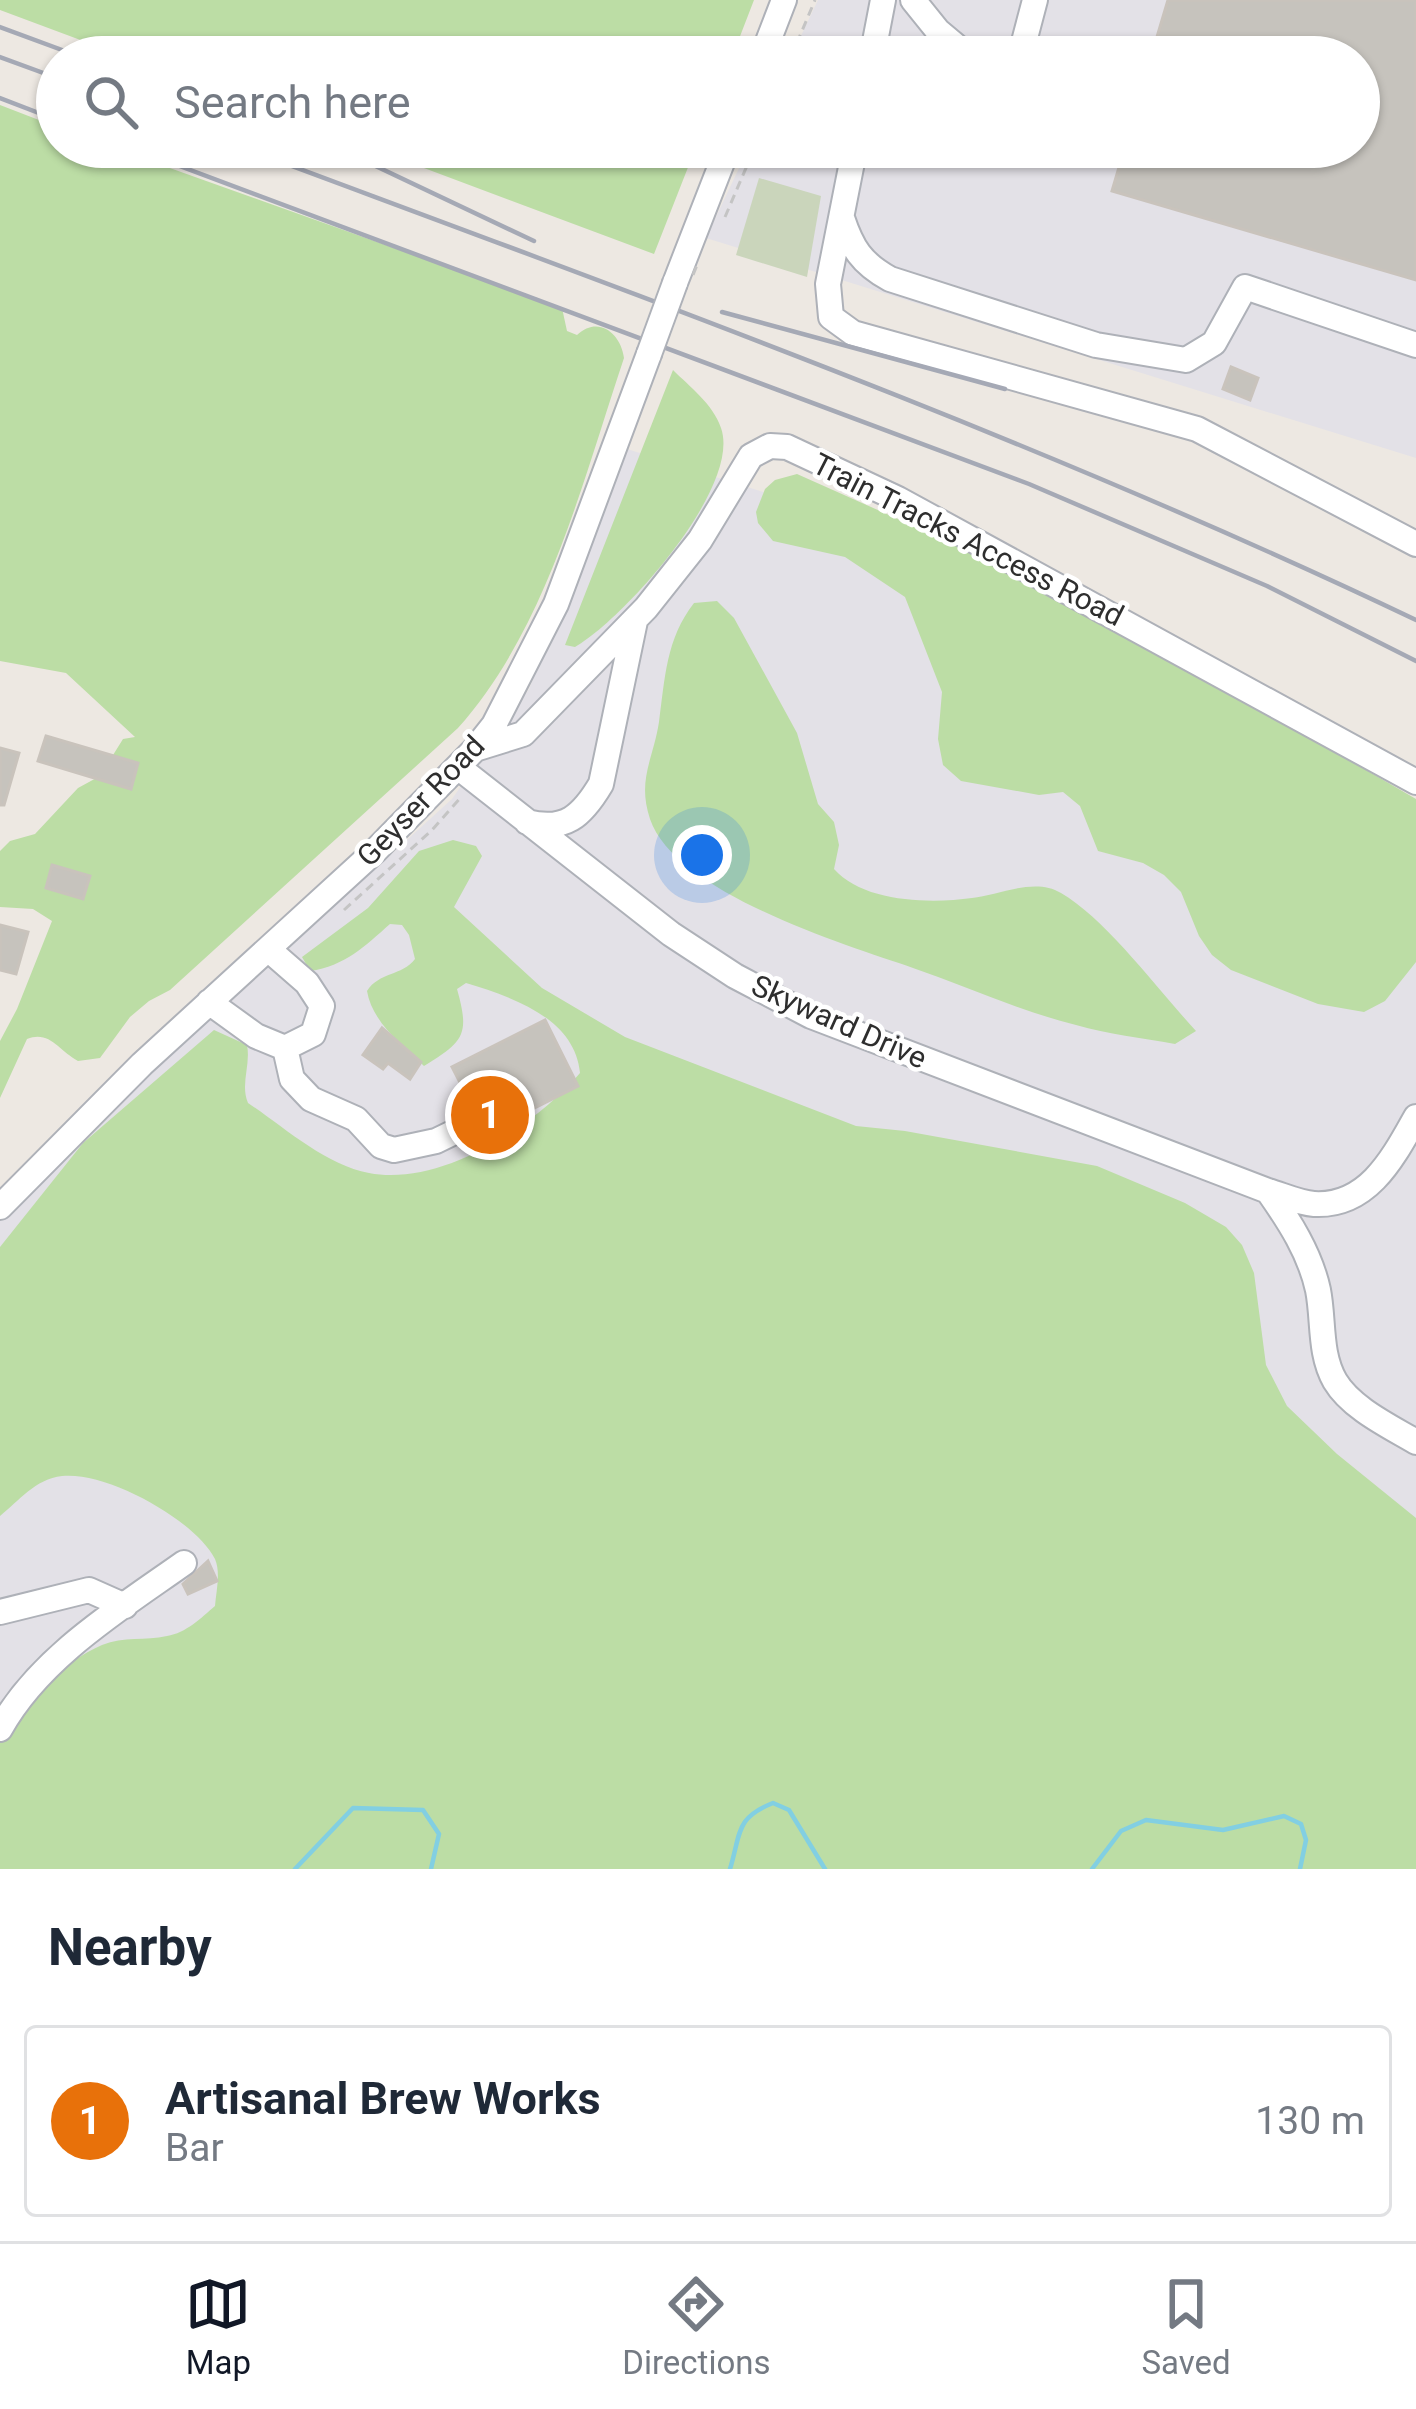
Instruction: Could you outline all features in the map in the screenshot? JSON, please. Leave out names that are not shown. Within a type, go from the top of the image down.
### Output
[{"type":"street","points":[[770,36],[784,0]]},
{"type":"street","points":[[876,36],[883,0]]},
{"type":"street","points":[[913,0],[944,36]]},
{"type":"street","points":[[1026,36],[1035,0]]},
{"type":"street","name":"Geyser Road","points":[[0,1207],[209,1002],[375,851],[467,758],[508,702],[556,604],[720,168]]},
{"type":"street","points":[[851,168],[828,284],[830,316],[854,333],[1197,429],[1416,544]]},
{"type":"street","points":[[842,216],[852,250],[890,278],[1096,345],[1186,360],[1214,343],[1245,287],[1416,345]]},
{"type":"street","name":"Train Tracks Access Road","points":[[467,758],[523,734],[636,619],[700,540],[751,455],[770,446],[787,447],[898,499],[1416,782]]},
{"type":"street","points":[[527,822],[547,827],[567,822],[589,804],[601,784],[636,619]]},
{"type":"street","name":"Skyward Drive","points":[[467,758],[527,822],[671,934],[735,976],[812,1016],[1268,1191],[1314,1204],[1354,1196],[1376,1181],[1416,1118]]},
{"type":"street","points":[[209,1002],[256,1036],[285,1048],[313,1034],[322,1006],[307,982],[268,949]]},
{"type":"street","points":[[285,1048],[292,1079],[311,1099],[356,1119],[381,1146],[394,1150],[436,1141],[475,1122]]},
{"type":"street","points":[[1268,1191],[1290,1222],[1317,1287],[1326,1359],[1337,1384],[1373,1416],[1416,1442]]},
{"type":"street","points":[[0,1729],[45,1671],[184,1563]]},
{"type":"street","points":[[0,1612],[88,1590],[125,1606]]},
{"type":"path","points":[[800,36],[815,0]]},
{"type":"shaded area","points":[[818,0],[1416,0],[1416,458],[706,238],[739,168],[1380,168],[1380,36],[801,36]]},
{"type":"shaded area","points":[[627,449],[766,493],[1416,871],[1416,1713],[0,1817],[0,1219],[36,1177],[452,799],[529,689]]},
{"type":"green space","points":[[0,0],[754,0],[740,36],[70,36],[0,10]]},
{"type":"green space","points":[[0,105],[36,119],[36,168],[170,168],[562,308],[567,331],[577,335],[600,327],[618,341],[624,358],[559,552],[516,646],[458,728],[170,990],[130,1017],[100,1058],[78,1061],[48,1039],[27,1039],[0,1098],[0,1041],[52,921],[33,909],[0,907],[0,851],[10,841],[35,834],[78,788],[100,776],[123,739],[135,737],[66,673],[0,661]]},
{"type":"green space","points":[[424,168],[688,168],[654,254]]},
{"type":"green space","points":[[759,178],[821,196],[807,277],[736,255]]},
{"type":"green space","points":[[673,370],[707,404],[721,428],[723,453],[714,483],[697,516],[648,581],[596,632],[575,647],[565,645]]},
{"type":"green space","points":[[797,474],[963,548],[1216,683],[1416,799],[1416,962],[1385,1001],[1364,1012],[1318,1004],[1231,970],[1199,936],[1181,892],[1143,863],[1098,851],[1080,806],[1063,792],[1039,795],[961,781],[943,765],[938,739],[942,692],[905,597],[845,557],[773,541],[758,523],[756,512],[765,489],[775,480]]},
{"type":"green space","points":[[717,601],[734,618],[797,733],[818,804],[834,822],[839,845],[834,869],[846,880],[879,894],[917,900],[1051,888],[1114,938],[1196,1031],[1175,1044],[1035,1013],[766,913],[692,870],[666,846],[650,819],[646,781],[668,660],[678,631],[694,603]]},
{"type":"green space","points":[[453,840],[476,846],[482,856],[454,907],[542,988],[625,1037],[856,1126],[1097,1166],[1185,1203],[1226,1227],[1242,1245],[1254,1273],[1266,1365],[1287,1406],[1416,1518],[1416,1869],[0,1869],[0,1729],[87,1652],[118,1640],[174,1634],[193,1624],[215,1606],[218,1576],[215,1559],[189,1529],[148,1501],[102,1481],[52,1478],[0,1516],[0,1247],[83,1143],[214,1030],[247,1045],[248,1103],[321,1154],[369,1173],[426,1171],[456,1161],[512,1132],[561,1093],[580,1073],[567,1038],[538,1013],[484,989],[466,983],[457,989],[463,1017],[460,1035],[424,1066],[390,1033],[367,991],[415,959],[402,925],[390,924],[334,965],[310,971],[302,957],[368,908],[419,851]]},
{"type":"building","points":[[1168,0],[1416,0],[1416,280],[1112,191],[1119,168],[1380,168],[1380,36],[1157,36]]},
{"type":"building","points":[[1231,367],[1258,378],[1250,400],[1223,389]]},
{"type":"building","points":[[46,736],[138,763],[131,789],[38,761]]},
{"type":"building","points":[[0,748],[19,753],[4,805],[0,805]]},
{"type":"building","points":[[52,865],[90,876],[83,899],[46,888]]},
{"type":"building","points":[[0,925],[28,932],[16,974],[0,970]]},
{"type":"building","points":[[545,1020],[578,1086],[489,1131],[489,1114],[472,1106],[452,1067]]},
{"type":"building","points":[[382,1028],[421,1062],[410,1079],[388,1063],[383,1069],[363,1055]]},
{"type":"building","points":[[208,1561],[217,1581],[188,1594],[183,1584]]},
{"type":"waterway","points":[[730,1869],[746,1821],[773,1803],[789,1810],[825,1869]]},
{"type":"waterway","points":[[295,1869],[353,1808],[423,1810],[439,1834],[431,1869]]},
{"type":"waterway","points":[[1092,1869],[1121,1831],[1146,1820],[1223,1830],[1284,1816],[1301,1824],[1306,1840],[1300,1869]]},
{"type":"railway","points":[[0,27],[36,40]]},
{"type":"railway","points":[[0,57],[36,70]]},
{"type":"railway","points":[[0,98],[36,112]]},
{"type":"railway","points":[[185,168],[1029,484],[1267,586],[1416,661]]},
{"type":"railway","points":[[297,168],[981,429],[1416,620]]},
{"type":"railway","points":[[380,168],[534,241]]},
{"type":"railway","points":[[722,312],[1005,389]]},
{"type":"place","name":"Artisanal Brew Works","points":[[490,1115]]}]
